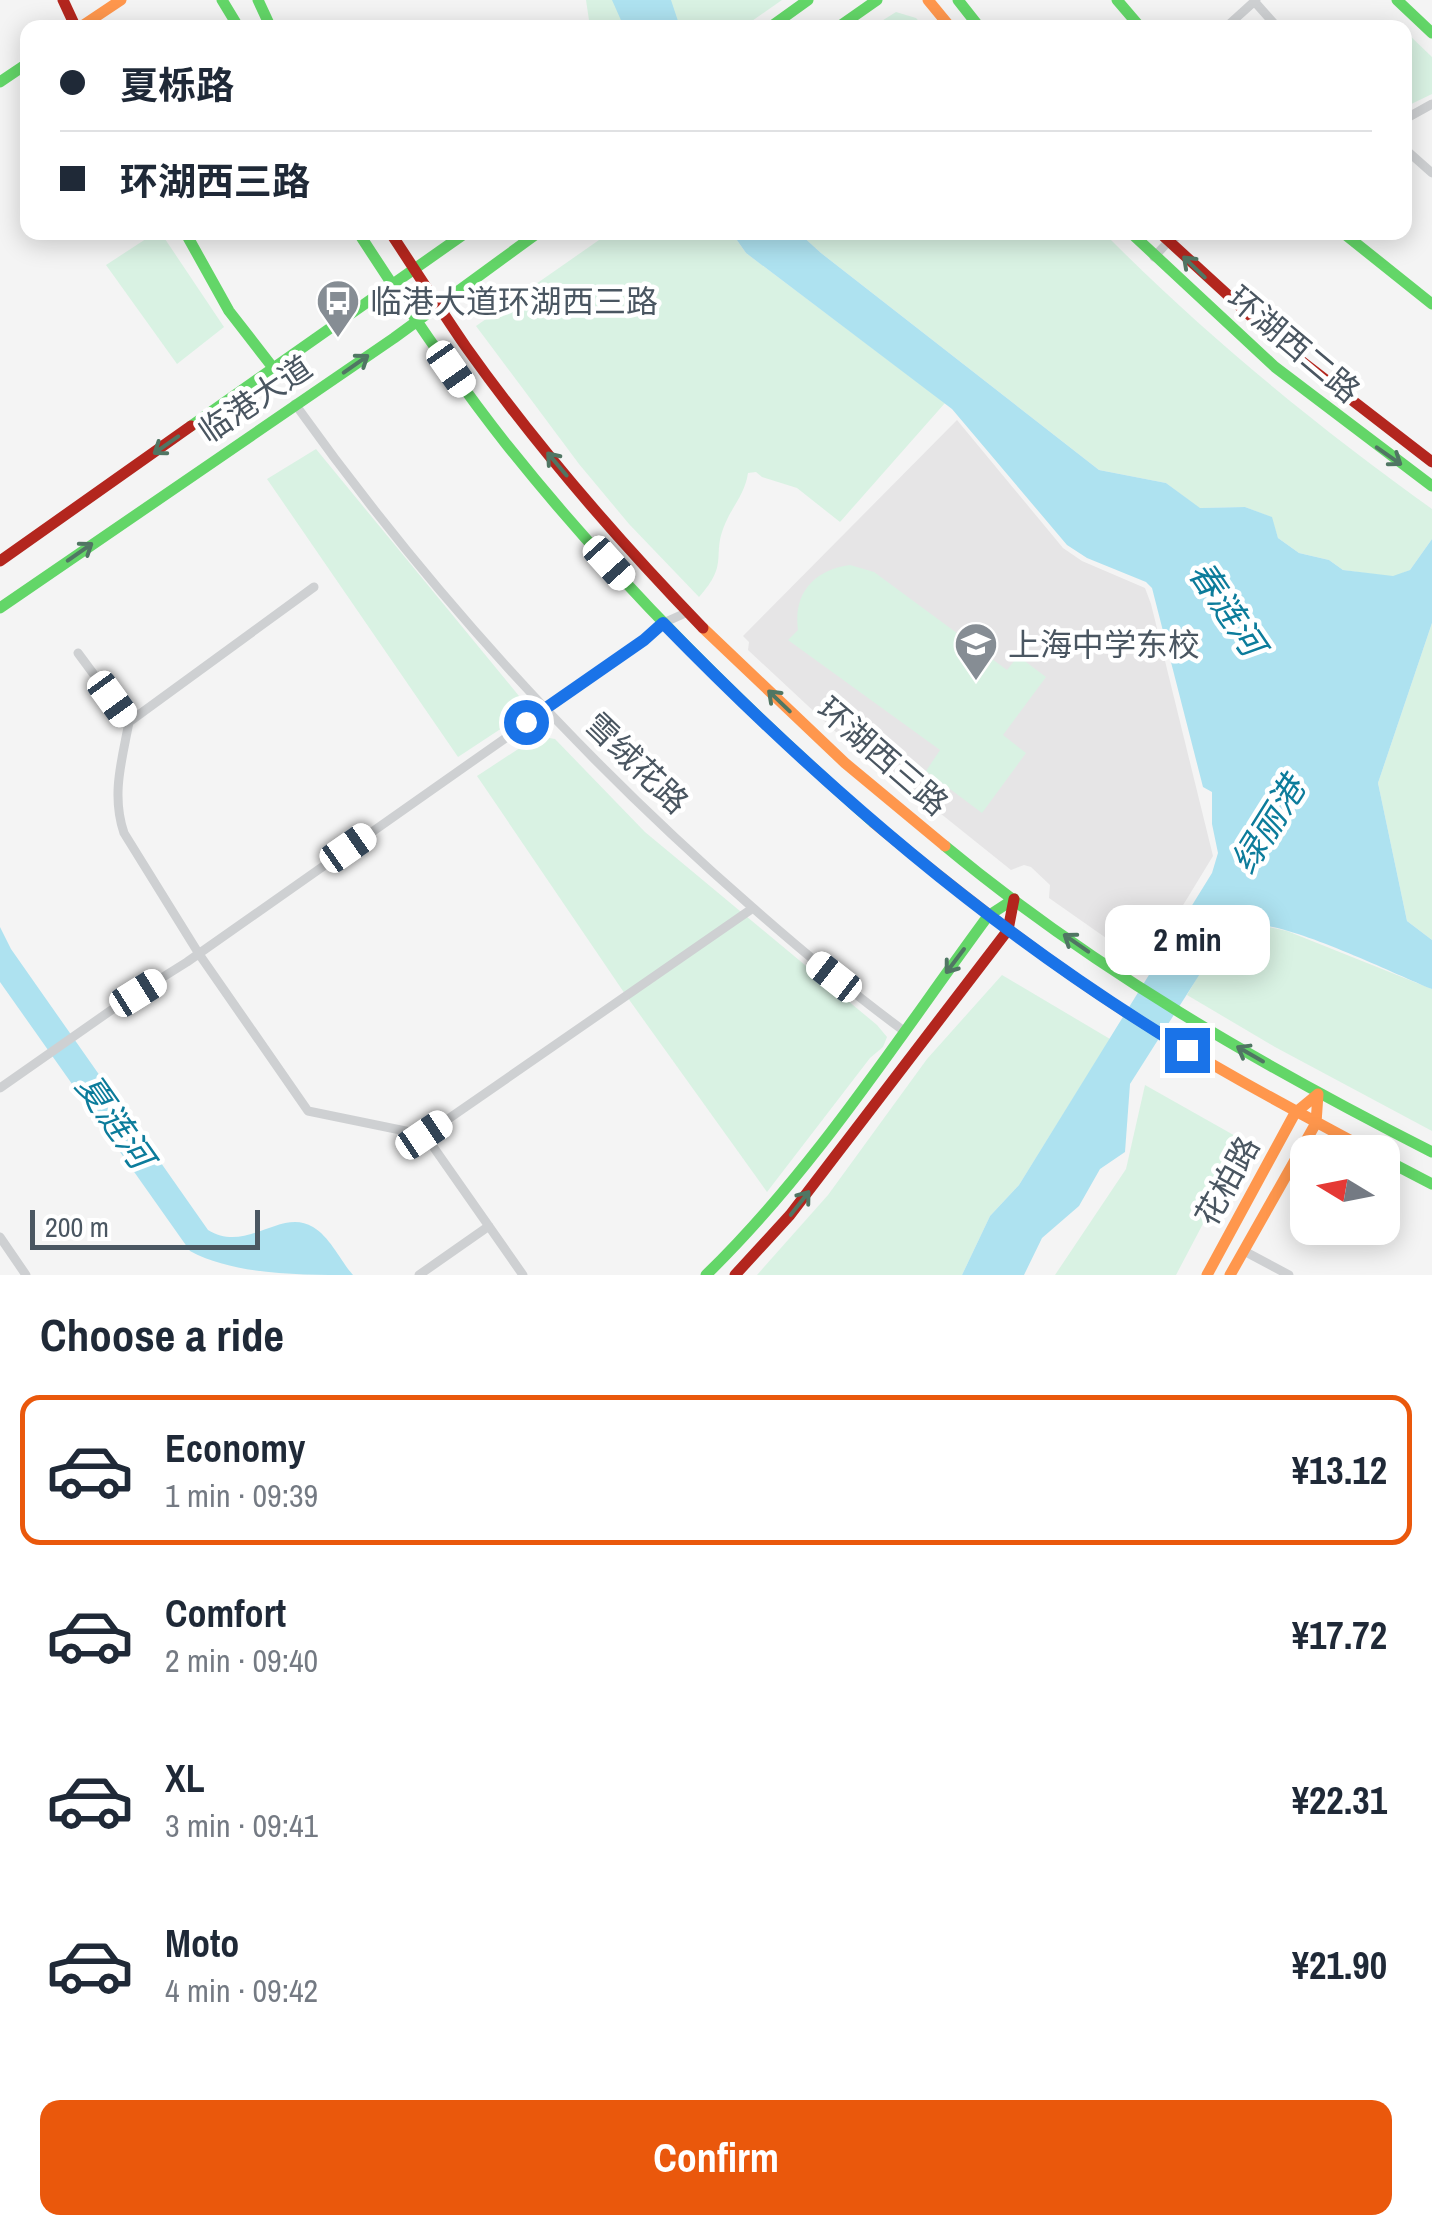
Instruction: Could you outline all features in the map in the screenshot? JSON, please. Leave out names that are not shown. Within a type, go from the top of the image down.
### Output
[{"type":"main road","points":[[90,20],[121,0]]},
{"type":"main road","points":[[779,20],[808,0]]},
{"type":"main road","points":[[849,20],[877,0]]},
{"type":"main road","points":[[928,0],[944,20]]},
{"type":"main road","points":[[958,0],[974,20]]},
{"type":"main road","points":[[1117,0],[1133,20]]},
{"type":"main road","points":[[1397,0],[1432,33]]},
{"type":"main road","points":[[190,240],[230,311],[274,370]]},
{"type":"main road","name":"环湖西三路","points":[[363,240],[390,286],[528,469],[663,623],[843,798],[988,916],[1122,1010],[1338,1135]]},
{"type":"main road","name":"环湖西三路","points":[[395,240],[470,354],[609,526],[688,612],[851,767],[1014,899],[1139,986],[1318,1094],[1432,1152]]},
{"type":"main road","name":"临港大道","points":[[0,561],[455,240]]},
{"type":"main road","name":"临港大道","points":[[0,608],[416,322],[528,240]]},
{"type":"main road","name":"环湖西二路","points":[[1138,240],[1204,305],[1317,401],[1432,486]]},
{"type":"main road","name":"环湖西二路","points":[[1167,240],[1329,385],[1432,462]]},
{"type":"main road","points":[[1352,240],[1432,304]]},
{"type":"main road","points":[[706,1275],[774,1203],[988,916],[1014,899]]},
{"type":"main road","points":[[734,1275],[790,1216],[1008,930],[1014,899]]},
{"type":"main road","points":[[1296,1113],[1318,1094]]},
{"type":"main road","name":"花柏路","points":[[1230,1275],[1316,1124],[1318,1094]]},
{"type":"main road","name":"花柏路","points":[[1207,1275],[1296,1113]]},
{"type":"main road","points":[[1400,1167],[1432,1184]]},
{"type":"street","points":[[1235,20],[1255,1]]},
{"type":"street","points":[[1412,155],[1432,173]]},
{"type":"street","points":[[1154,257],[1162,240]]},
{"type":"street","name":"雪绒花路","points":[[294,404],[402,545],[544,710],[657,822],[753,908],[904,1031]]},
{"type":"street","points":[[314,587],[129,722],[117,786],[117,812],[124,833],[199,954],[308,1110],[424,1135],[523,1275]]},
{"type":"street","points":[[0,1088],[199,954],[663,623],[688,612]]},
{"type":"street","points":[[78,653],[129,722]]},
{"type":"street","points":[[424,1135],[753,908]]},
{"type":"street","points":[[420,1275],[488,1226]]},
{"type":"street","points":[[0,1237],[26,1275]]},
{"type":"street","points":[[1244,1251],[1289,1275]]},
{"type":"shaded area","name":"上海中学东校","points":[[957,420],[1063,548],[1082,561],[1145,588],[1151,604],[1213,856],[1146,966],[1049,898],[1050,885],[1031,867],[1024,865],[1011,870],[910,789],[866,760],[748,650],[749,642],[743,636]]},
{"type":"green space","points":[[586,0],[782,0],[753,20],[589,20]]},
{"type":"green space","points":[[896,12],[918,20],[883,20]]},
{"type":"green space","points":[[1412,38],[1432,57],[1432,94],[1412,104]]},
{"type":"green space","points":[[144,240],[166,240],[224,327],[177,364],[106,265]]},
{"type":"green space","points":[[599,240],[737,240],[746,253],[945,403],[840,522],[797,488],[756,472],[748,473],[721,535],[714,576],[699,597],[629,524],[579,464],[476,326]]},
{"type":"green space","points":[[807,240],[1111,240],[1262,378],[1432,509],[1432,539],[1410,570],[1393,577],[1343,570],[1329,560],[1299,553],[1278,538],[1271,517],[1245,507],[1199,508],[1166,483],[1099,470]]},
{"type":"green space","points":[[316,449],[519,696],[524,708],[514,720],[458,757],[267,479]]},
{"type":"green space","points":[[850,565],[874,572],[1007,670],[1018,656],[1046,677],[1003,735],[1026,753],[982,813],[926,771],[940,750],[788,640],[798,630],[799,605],[809,586],[826,572]]},
{"type":"green space","points":[[1432,623],[1432,940],[1407,921],[1378,783]]},
{"type":"green space","points":[[538,736],[555,739],[645,832],[887,1037],[767,1192],[625,994],[477,776]]},
{"type":"green space","points":[[1260,925],[1287,931],[1432,989],[1432,1131],[1187,995],[1223,940]]},
{"type":"green space","points":[[1002,975],[1110,1039],[1019,1185],[990,1216],[962,1275],[757,1275],[828,1195],[927,1059]]},
{"type":"green space","points":[[1145,1085],[1246,1142],[1176,1275],[1055,1275],[1126,1169]]},
{"type":"water","points":[[612,0],[671,0],[678,20],[621,20]]},
{"type":"water","points":[[737,240],[807,240],[1099,470],[1166,483],[1200,508],[1245,507],[1272,517],[1278,538],[1299,553],[1329,560],[1343,570],[1393,576],[1410,570],[1432,539],[1432,623],[1378,783],[1407,921],[1432,940],[1432,989],[1318,941],[1274,927],[1247,926],[1226,936],[1130,1084],[1125,1152],[1100,1169],[1079,1206],[1042,1238],[1024,1275],[962,1275],[990,1216],[1019,1185],[1212,873],[1218,853],[1212,824],[1212,792],[1203,787],[1152,588],[1067,545],[952,409],[746,253]]},
{"type":"water","name":"夏涟河","points":[[0,927],[11,949],[208,1230],[236,1237],[301,1222],[325,1237],[353,1275],[247,1269],[190,1251],[0,982]]},
{"type":"traffic: fast","points":[[222,0],[234,20]]},
{"type":"traffic: fast","points":[[258,0],[267,20]]},
{"type":"traffic: fast","points":[[780,20],[808,0]]},
{"type":"traffic: fast","points":[[848,20],[877,0]]},
{"type":"traffic: fast","points":[[958,0],[974,20]]},
{"type":"traffic: fast","points":[[1117,0],[1134,20]]},
{"type":"traffic: fast","points":[[1397,0],[1432,33]]},
{"type":"traffic: fast","points":[[0,82],[20,68]]},
{"type":"traffic: fast","points":[[189,240],[229,311],[274,369]]},
{"type":"traffic: fast","points":[[363,240],[468,393],[592,546],[729,688],[874,823]]},
{"type":"traffic: fast","points":[[191,426],[456,240]]},
{"type":"traffic: fast","points":[[0,608],[394,338],[528,240]]},
{"type":"traffic: fast","points":[[1139,240],[1275,367],[1432,486]]},
{"type":"traffic: fast","points":[[1352,240],[1432,304]]},
{"type":"traffic: fast","points":[[945,846],[1059,933],[1180,1013],[1432,1152]]},
{"type":"traffic: fast","points":[[706,1275],[819,1147],[988,916],[1014,899]]},
{"type":"traffic: fast","points":[[1400,1167],[1432,1184]]},
{"type":"traffic: slow","points":[[91,20],[121,0]]},
{"type":"traffic: slow","points":[[928,0],[944,20]]},
{"type":"traffic: slow","points":[[703,628],[845,763],[945,846]]},
{"type":"traffic: slow","points":[[874,823],[991,916],[1112,1003],[1208,1062],[1340,1135]]},
{"type":"traffic: slow","points":[[1207,1275],[1295,1113],[1318,1094]]},
{"type":"traffic: slow","points":[[1230,1275],[1316,1123],[1318,1094]]},
{"type":"traffic: jam","points":[[63,0],[72,20]]},
{"type":"traffic: jam","points":[[395,240],[521,421],[609,527],[703,628]]},
{"type":"traffic: jam","points":[[1168,240],[1291,353],[1432,462]]},
{"type":"traffic: jam","points":[[0,561],[191,426]]},
{"type":"traffic: jam","points":[[735,1275],[790,1215],[1008,930],[1014,899]]},
{"type":"place","name":"临港大道环湖西三路","points":[[338,339]]},
{"type":"place","name":"上海中学东校","points":[[976,682]]},
{"type":"route","points":[[526,722],[663,623],[843,798],[913,856],[1079,981],[1187,1050]]},
{"type":"water label","name":"春涟河","points":[[1227,608]]},
{"type":"water label","name":"绿丽港","points":[[1268,825]]}]
